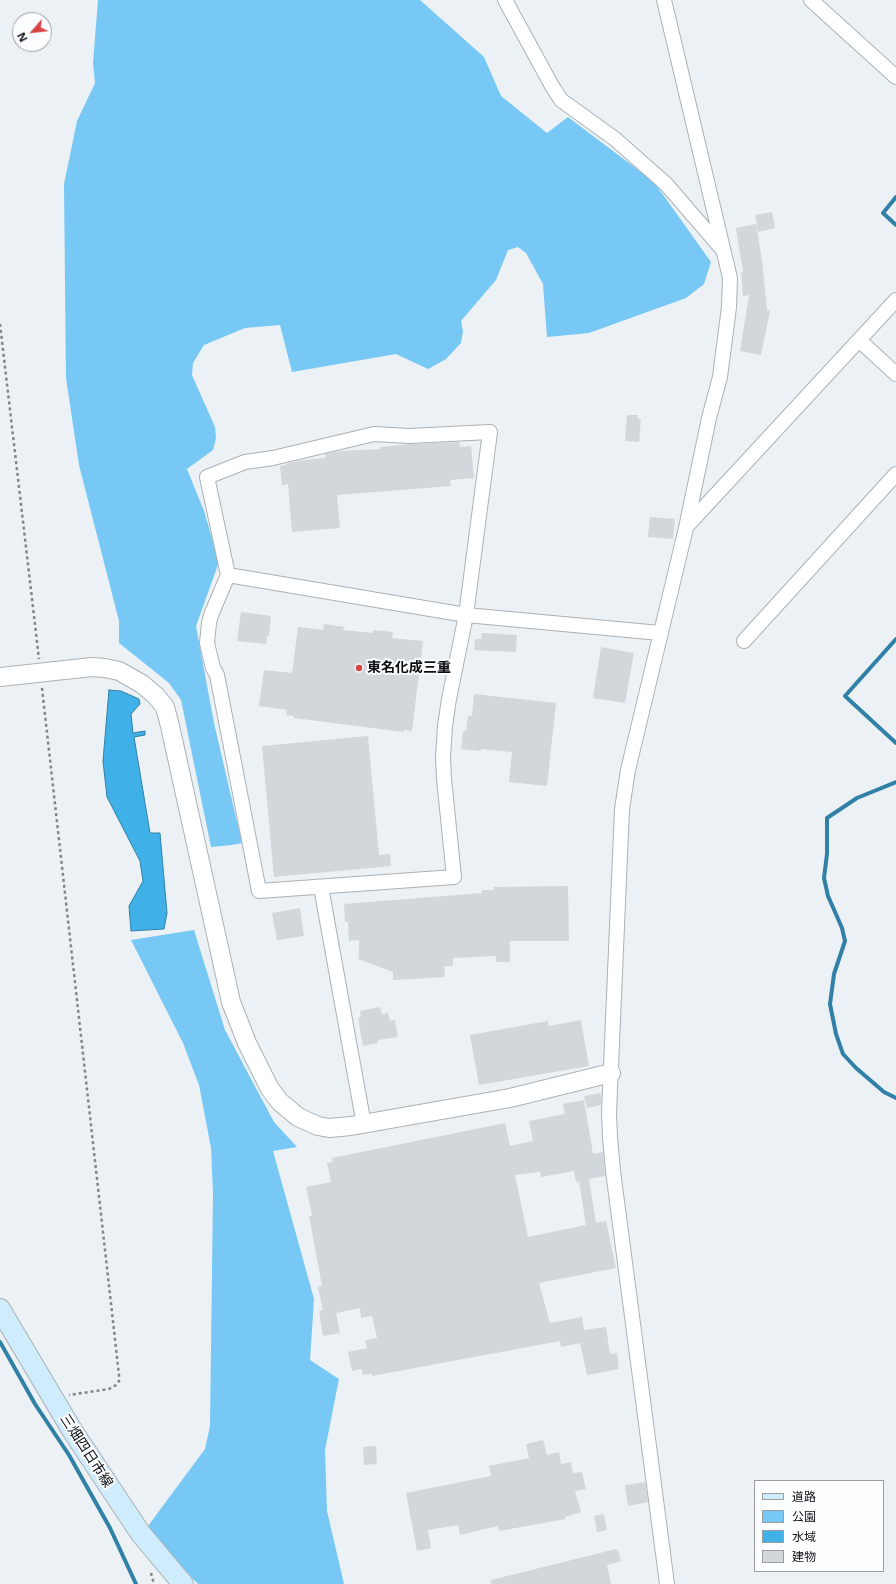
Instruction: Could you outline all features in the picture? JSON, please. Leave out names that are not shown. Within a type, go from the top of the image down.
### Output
[{"type":"main road","name":"三畑四日市線","points":[[0,1309],[72,1430],[141,1534],[183,1584]]},
{"type":"street","points":[[505,0],[561,100],[615,139],[666,184],[723,251]]},
{"type":"street","points":[[664,0],[730,278],[730,307],[720,377],[709,418],[686,528],[628,770],[622,809],[609,1113],[613,1171],[667,1584]]},
{"type":"street","points":[[811,0],[896,77]]},
{"type":"street","points":[[686,528],[896,300]]},
{"type":"street","points":[[859,340],[896,374]]},
{"type":"street","points":[[490,432],[466,614],[449,699],[445,726],[443,757],[454,876],[259,891],[217,675],[213,668],[208,643],[210,619],[228,575],[207,478],[245,462],[273,458],[374,434],[409,436],[490,432]]},
{"type":"street","points":[[744,641],[896,474]]},
{"type":"street","points":[[228,575],[466,614],[660,633]]},
{"type":"street","points":[[0,677],[105,668],[119,671],[142,684],[156,696],[165,707],[231,1002],[246,1043],[270,1089],[280,1102],[298,1117],[318,1126],[329,1128],[364,1124],[510,1098],[611,1074]]},
{"type":"street","points":[[321,887],[364,1124]]},
{"type":"path","points":[[0,324],[41,673],[119,1375],[119,1381],[116,1385],[109,1389],[93,1390],[54,1398]]},
{"type":"green space","points":[[98,0],[420,0],[484,57],[501,96],[547,133],[568,117],[654,182],[711,262],[704,284],[686,298],[589,333],[547,337],[543,284],[526,253],[518,247],[508,250],[496,280],[461,321],[463,331],[461,343],[446,359],[428,369],[396,354],[292,372],[280,325],[245,328],[204,345],[193,363],[192,375],[215,427],[216,438],[213,450],[187,469],[204,511],[219,562],[196,626],[214,723],[242,843],[232,845],[211,847],[181,700],[169,683],[119,643],[119,621],[79,465],[66,378],[64,184],[77,121],[95,83],[93,63]]},
{"type":"green space","points":[[194,930],[225,1030],[274,1122],[297,1147],[273,1151],[314,1299],[310,1360],[339,1379],[325,1450],[327,1511],[344,1584],[198,1584],[145,1530],[205,1449],[210,1426],[213,1193],[211,1148],[199,1085],[183,1043],[131,940]]},
{"type":"water","points":[[109,690],[121,691],[139,699],[140,704],[131,714],[133,733],[145,731],[145,735],[134,737],[150,833],[160,833],[167,913],[164,929],[131,931],[129,906],[143,881],[140,861],[107,797],[103,761]]},
{"type":"building","points":[[772,212],[775,228],[758,232],[755,215]]},
{"type":"building","points":[[756,224],[762,260],[767,310],[770,311],[761,355],[740,351],[749,295],[743,296],[741,272],[743,272],[736,228]]},
{"type":"building","points":[[627,415],[638,415],[638,419],[641,419],[639,442],[625,441]]},
{"type":"building","points":[[459,442],[460,447],[471,446],[474,478],[450,480],[451,486],[337,495],[340,528],[292,532],[288,484],[282,485],[280,466],[303,460],[325,458],[325,454],[342,451],[380,449],[380,447],[410,444]]},
{"type":"building","points":[[650,517],[675,519],[673,539],[648,537]]},
{"type":"building","points":[[241,612],[271,616],[269,636],[267,636],[266,644],[237,641]]},
{"type":"building","points":[[324,624],[344,627],[343,630],[373,633],[373,630],[393,632],[392,638],[423,641],[412,731],[404,730],[404,732],[294,718],[294,716],[286,715],[287,710],[259,706],[264,670],[292,673],[298,627],[323,630]]},
{"type":"building","points":[[482,633],[517,635],[516,652],[474,650],[475,639],[481,639]]},
{"type":"building","points":[[601,647],[634,653],[625,703],[593,698]]},
{"type":"building","points":[[474,694],[556,703],[547,786],[509,782],[512,752],[461,749],[463,731],[466,731],[468,716],[472,716]]},
{"type":"building","points":[[368,736],[379,855],[390,854],[391,866],[274,877],[262,746]]},
{"type":"building","points":[[568,886],[569,941],[510,941],[510,962],[496,962],[496,956],[453,958],[453,966],[444,966],[445,977],[393,980],[393,972],[358,959],[359,940],[349,941],[348,922],[345,922],[344,904],[482,893],[482,890],[494,890],[494,887]]},
{"type":"building","points":[[300,908],[304,936],[277,940],[272,913]]},
{"type":"building","points":[[380,1007],[382,1014],[388,1013],[390,1021],[395,1020],[398,1037],[378,1040],[378,1043],[363,1046],[358,1018],[361,1017],[360,1011]]},
{"type":"building","points":[[581,1020],[589,1066],[479,1085],[470,1035],[548,1021],[549,1026]]},
{"type":"building","points":[[601,1093],[601,1105],[587,1108],[584,1096]]},
{"type":"building","points":[[584,1100],[593,1154],[603,1152],[605,1176],[589,1179],[596,1223],[606,1221],[616,1268],[539,1283],[550,1323],[582,1317],[584,1330],[606,1327],[610,1354],[617,1353],[619,1369],[587,1375],[580,1343],[561,1347],[560,1341],[372,1376],[372,1374],[363,1375],[361,1369],[352,1371],[348,1352],[367,1348],[365,1340],[377,1338],[372,1316],[361,1318],[360,1308],[336,1313],[340,1333],[323,1336],[319,1311],[323,1310],[318,1287],[322,1286],[309,1216],[312,1216],[306,1187],[331,1182],[327,1163],[333,1162],[332,1158],[505,1123],[510,1146],[533,1141],[529,1121],[565,1114],[563,1104]],"holes":[[[574,1171],[576,1182],[579,1181],[586,1225],[528,1237],[515,1175],[540,1172],[541,1177]]]},
{"type":"building","points":[[543,1440],[547,1455],[559,1452],[561,1464],[571,1462],[573,1473],[582,1472],[586,1489],[575,1491],[581,1512],[565,1517],[566,1519],[499,1531],[498,1526],[460,1535],[458,1525],[428,1530],[431,1548],[417,1551],[406,1493],[491,1476],[489,1466],[529,1458],[526,1444]]},
{"type":"building","points":[[376,1446],[377,1464],[364,1465],[363,1447]]},
{"type":"building","points":[[645,1482],[648,1502],[628,1506],[625,1485]]},
{"type":"building","points":[[604,1514],[607,1530],[597,1532],[594,1516]]},
{"type":"building","points":[[616,1549],[617,1551],[618,1550],[621,1561],[607,1565],[611,1584],[491,1584],[491,1580]]},
{"type":"waterway","points":[[896,197],[883,213],[896,225]]},
{"type":"waterway","points":[[896,639],[845,696],[896,743]]},
{"type":"waterway","points":[[896,782],[857,798],[827,818],[827,854],[824,878],[828,896],[842,928],[845,941],[834,974],[830,1004],[836,1034],[843,1054],[856,1068],[884,1092],[896,1098]]},
{"type":"waterway","points":[[0,1342],[35,1404],[69,1455],[110,1528],[136,1584]]},
{"type":"place","name":"東名化成三重","points":[[359,668]]}]
